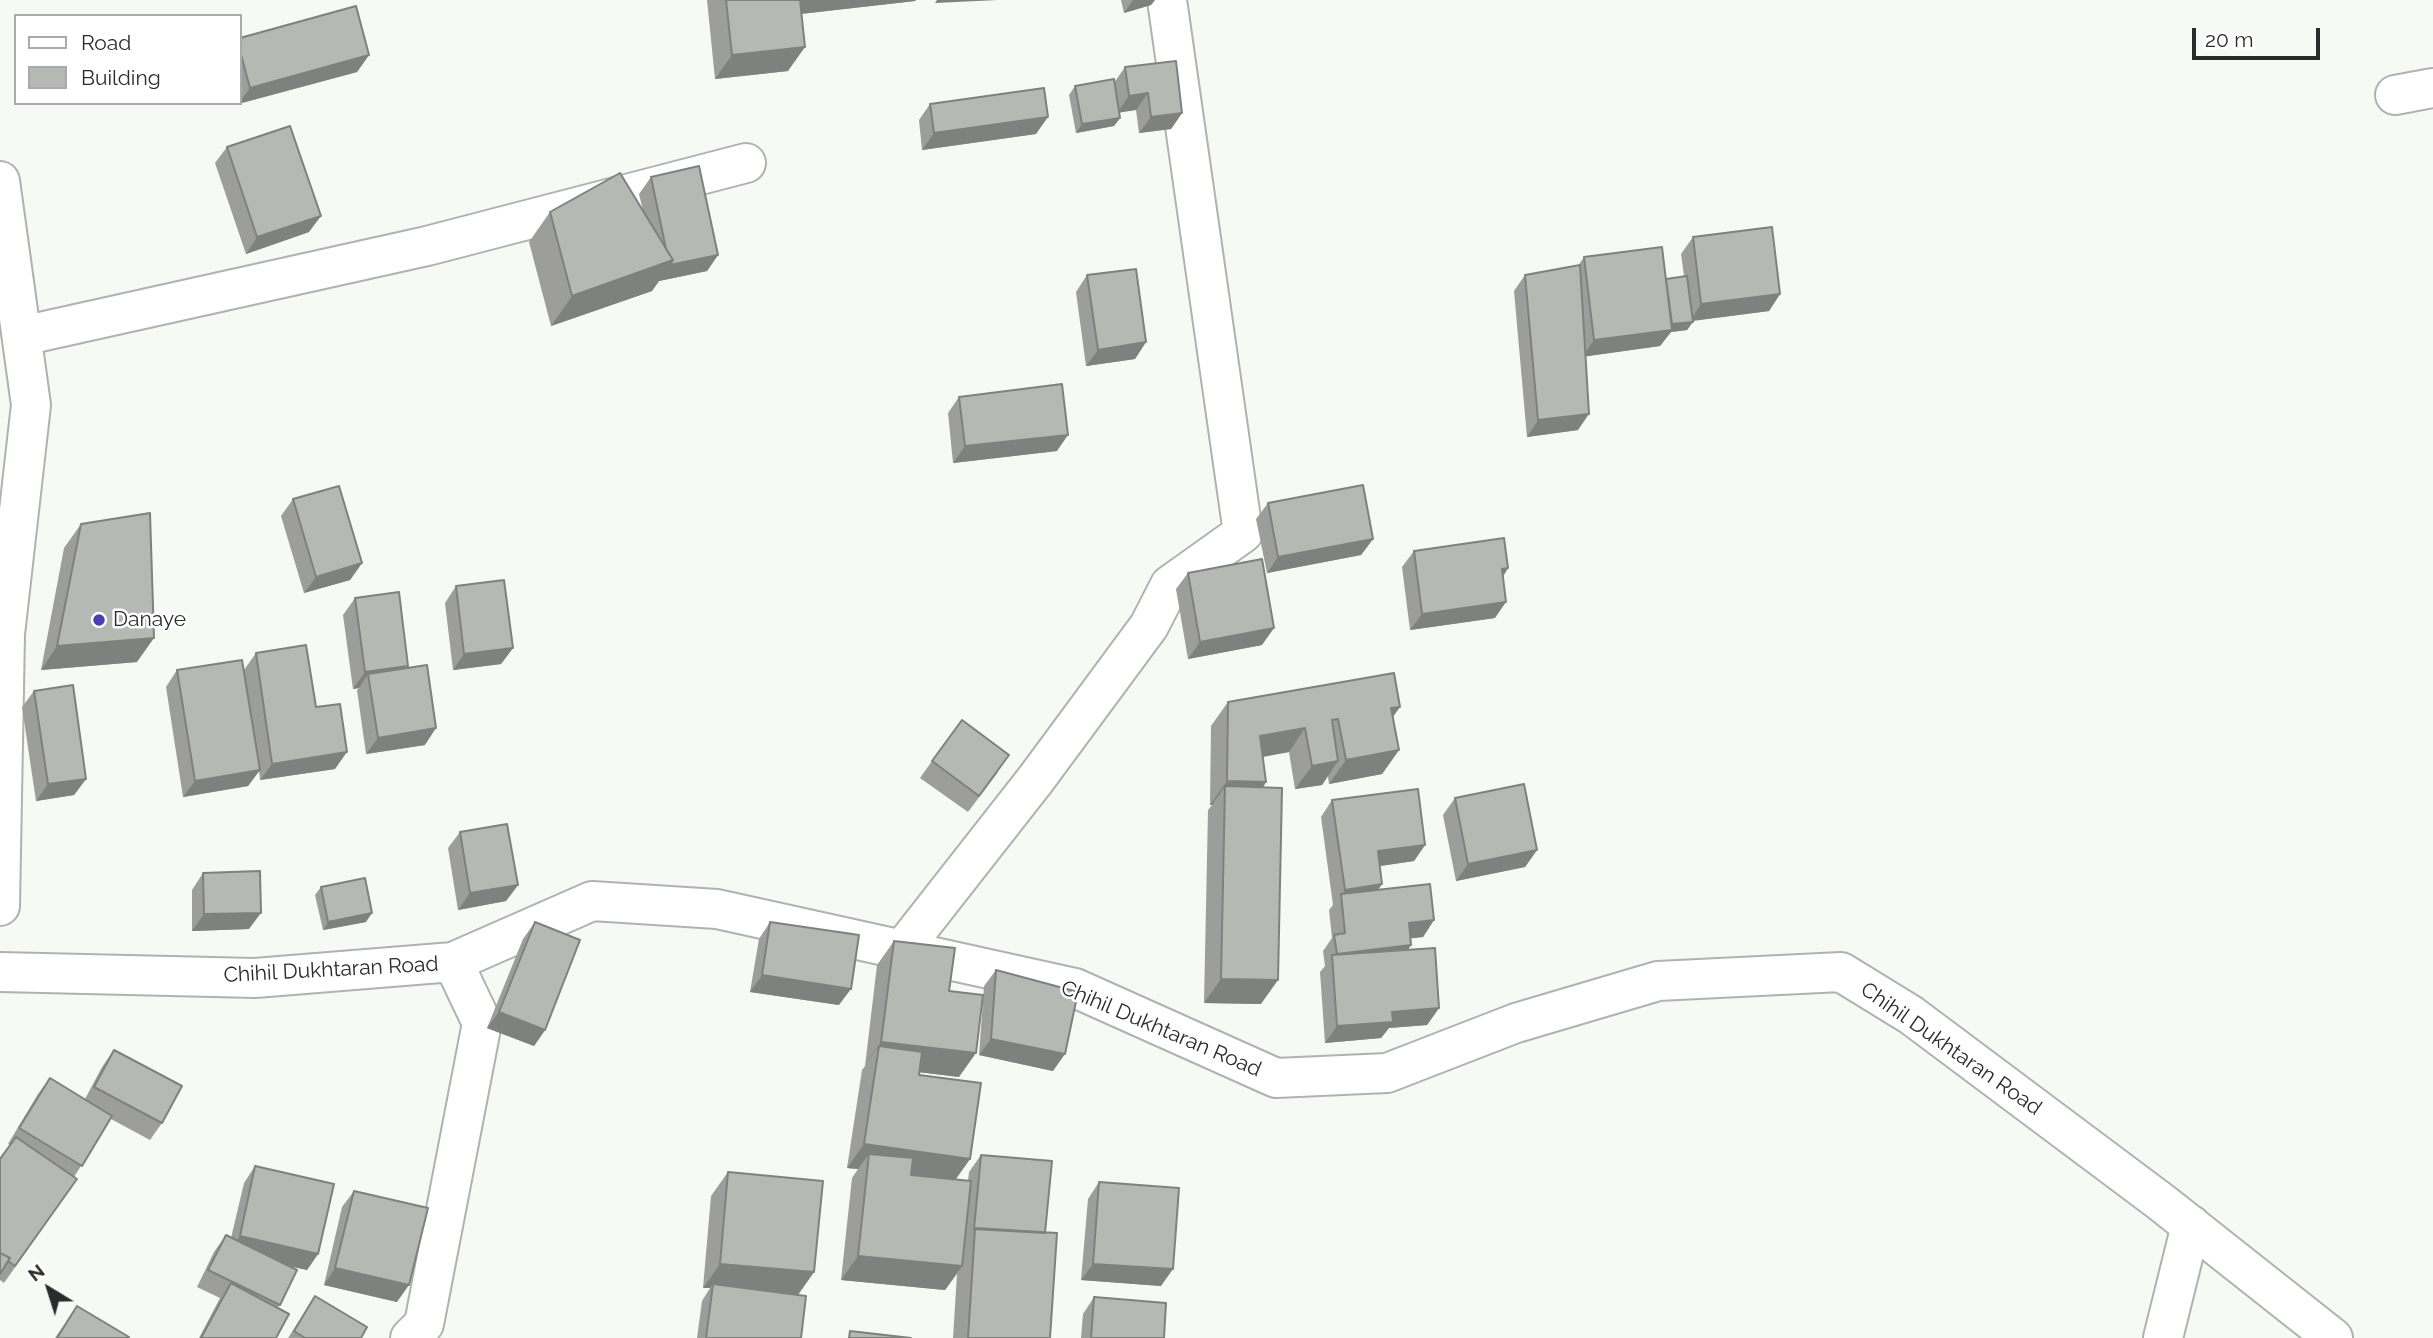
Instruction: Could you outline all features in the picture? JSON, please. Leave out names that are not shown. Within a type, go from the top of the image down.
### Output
[{"type":"street","points":[[902,950],[1036,779],[1149,626],[1170,584],[1243,533],[1167,0]]},
{"type":"street","points":[[2395,95],[2433,88]]},
{"type":"street","points":[[22,336],[427,246],[746,163]]},
{"type":"street","points":[[0,181],[31,405],[5,634],[0,906]]},
{"type":"street","name":"Chihil Dukhtaran Road","points":[[0,972],[255,978],[453,962],[592,901],[717,909],[1075,988],[1276,1078],[1387,1073],[1516,1023],[1658,981],[1841,972],[1911,1016],[2191,1225],[2333,1338]]},
{"type":"street","points":[[410,1338],[424,1324],[482,1023],[453,962]]},
{"type":"street","points":[[2164,1338],[2191,1225]]},
{"type":"building","points":[[726,0],[800,0],[805,47],[732,55]]},
{"type":"building","points":[[356,6],[369,55],[250,88],[242,58],[242,37]]},
{"type":"building","points":[[1176,61],[1182,113],[1151,117],[1148,93],[1129,96],[1125,67]]},
{"type":"building","points":[[1114,79],[1120,118],[1082,124],[1075,86]]},
{"type":"building","points":[[1044,88],[1048,117],[934,133],[930,104]]},
{"type":"building","points":[[290,126],[321,216],[257,237],[227,147]]},
{"type":"building","points":[[699,166],[718,255],[670,265],[673,260],[666,249],[651,177]]},
{"type":"building","points":[[620,173],[673,260],[572,296],[550,212]]},
{"type":"building","points":[[1772,227],[1780,294],[1701,304],[1693,237]]},
{"type":"building","points":[[1662,247],[1672,330],[1594,340],[1584,257]]},
{"type":"building","points":[[1580,265],[1589,414],[1538,420],[1525,275]]},
{"type":"building","points":[[1136,269],[1146,342],[1098,350],[1087,275]]},
{"type":"building","points":[[1687,276],[1693,322],[1672,324],[1666,279]]},
{"type":"building","points":[[1062,384],[1068,435],[965,446],[959,397]]},
{"type":"building","points":[[1363,485],[1373,539],[1278,557],[1268,503]]},
{"type":"building","points":[[339,486],[362,563],[316,577],[293,499]]},
{"type":"building","points":[[150,513],[154,638],[57,646],[81,524]]},
{"type":"building","points":[[1504,538],[1508,568],[1502,569],[1506,602],[1422,614],[1414,551]]},
{"type":"building","points":[[1262,559],[1274,628],[1200,642],[1188,573]]},
{"type":"building","points":[[504,580],[513,648],[464,654],[456,586]]},
{"type":"building","points":[[399,592],[408,666],[365,672],[355,598]]},
{"type":"building","points":[[306,645],[316,707],[340,704],[347,752],[272,764],[256,653]]},
{"type":"building","points":[[242,660],[260,770],[195,781],[177,670]]},
{"type":"building","points":[[427,665],[436,728],[378,738],[368,674]]},
{"type":"building","points":[[1394,673],[1400,707],[1391,708],[1399,750],[1346,760],[1338,719],[1332,720],[1338,761],[1312,766],[1305,728],[1260,736],[1266,782],[1227,781],[1228,702]]},
{"type":"building","points":[[73,685],[86,779],[48,784],[34,691]]},
{"type":"building","points":[[962,720],[1009,755],[979,796],[932,761]]},
{"type":"building","points":[[1524,784],[1537,850],[1468,864],[1455,798]]},
{"type":"building","points":[[1225,786],[1282,788],[1278,980],[1221,979]]},
{"type":"building","points":[[1418,789],[1425,845],[1378,851],[1382,884],[1345,890],[1332,800]]},
{"type":"building","points":[[507,824],[518,885],[470,893],[460,832]]},
{"type":"building","points":[[260,871],[261,913],[204,914],[203,873]]},
{"type":"building","points":[[365,878],[372,913],[328,922],[321,887]]},
{"type":"building","points":[[1430,884],[1434,920],[1409,923],[1411,945],[1337,954],[1334,935],[1345,933],[1341,894]]},
{"type":"building","points":[[535,922],[580,940],[545,1030],[499,1012]]},
{"type":"building","points":[[770,922],[859,935],[851,989],[762,975]]},
{"type":"building","points":[[894,941],[955,948],[949,991],[983,995],[976,1053],[881,1042]]},
{"type":"building","points":[[1435,948],[1439,1008],[1392,1012],[1393,1022],[1337,1026],[1332,955]]},
{"type":"building","points":[[996,970],[1078,992],[1065,1054],[991,1039]]},
{"type":"building","points":[[879,1046],[922,1052],[919,1075],[981,1083],[970,1159],[864,1144]]},
{"type":"building","points":[[114,1050],[182,1086],[162,1123],[94,1087]]},
{"type":"building","points":[[50,1078],[112,1116],[82,1166],[19,1128]]},
{"type":"building","points":[[16,1137],[77,1179],[15,1266],[8,1261],[10,1258],[0,1253],[0,1159]]},
{"type":"building","points":[[869,1154],[913,1158],[911,1175],[971,1181],[962,1266],[858,1256]]},
{"type":"building","points":[[981,1155],[1052,1161],[1045,1233],[974,1229]]},
{"type":"building","points":[[255,1166],[334,1184],[318,1254],[240,1236]]},
{"type":"building","points":[[728,1172],[823,1181],[814,1272],[720,1264]]},
{"type":"building","points":[[1099,1182],[1179,1188],[1173,1269],[1093,1264]]},
{"type":"building","points":[[354,1191],[428,1208],[409,1285],[335,1268]]},
{"type":"building","points":[[975,1228],[1057,1233],[1050,1338],[968,1338]]},
{"type":"building","points":[[226,1235],[297,1270],[280,1305],[208,1270]]},
{"type":"building","points":[[0,1253],[10,1258],[0,1274]]},
{"type":"building","points":[[231,1283],[289,1314],[276,1338],[201,1338]]},
{"type":"building","points":[[713,1284],[806,1296],[801,1338],[706,1338]]},
{"type":"building","points":[[315,1296],[367,1327],[361,1338],[305,1338],[294,1331]]},
{"type":"building","points":[[1094,1297],[1166,1303],[1164,1338],[1091,1338]]},
{"type":"building","points":[[77,1306],[129,1337],[57,1338]]},
{"type":"building","points":[[850,1331],[911,1338],[849,1338]]},
{"type":"place","name":"Danaye","points":[[99,620]]}]
